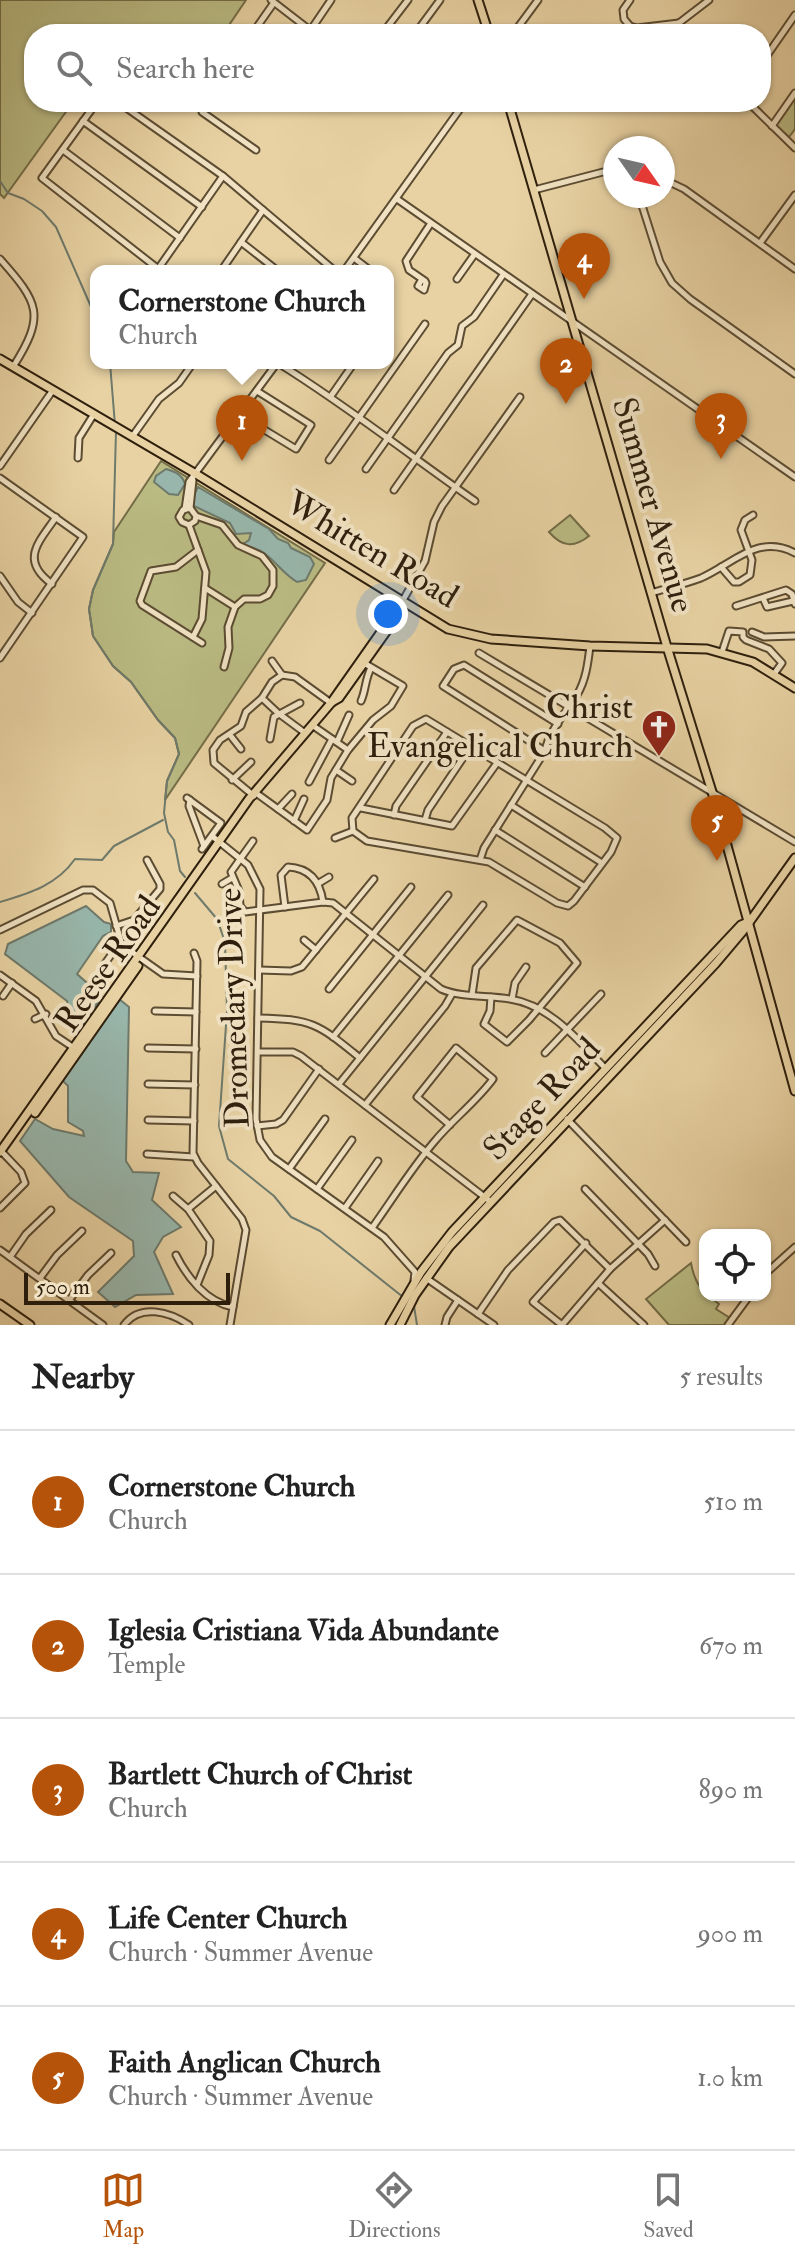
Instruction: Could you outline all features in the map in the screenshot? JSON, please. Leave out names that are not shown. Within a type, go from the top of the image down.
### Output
[{"type":"main road","points":[[478,0],[486,24]]},
{"type":"main road","name":"Summer Avenue","points":[[511,112],[713,795],[754,947],[791,1065],[795,1091]]},
{"type":"main road","name":"Whitten Road","points":[[0,359],[448,629],[472,635],[590,646],[667,647],[722,652],[753,662],[795,688]]},
{"type":"main road","name":"Reese Road","points":[[1,1154],[222,843],[249,799],[331,703],[402,602]]},
{"type":"main road","name":"Stage Road","points":[[423,1275],[433,1254],[697,984],[734,942],[795,858]]},
{"type":"main road","name":"Stage Road","points":[[610,1072],[741,925],[748,922]]},
{"type":"main road","points":[[734,942],[745,940],[754,947]]},
{"type":"main road","points":[[697,984],[704,974],[701,969]]},
{"type":"main road","name":"Stage Road","points":[[390,1325],[414,1292],[414,1281],[449,1247],[488,1200]]},
{"type":"main road","points":[[414,1292],[423,1275]]},
{"type":"main road","points":[[0,1304],[30,1325]]},
{"type":"main road","name":"Stage Road","points":[[400,1325],[402,1310]]},
{"type":"street","points":[[316,24],[331,0]]},
{"type":"street","points":[[390,24],[408,0]]},
{"type":"street","points":[[422,24],[440,0]]},
{"type":"street","points":[[520,24],[538,0]]},
{"type":"street","points":[[628,24],[623,10],[630,0]]},
{"type":"street","points":[[671,24],[679,23],[709,0]]},
{"type":"street","points":[[258,24],[272,2],[300,24]]},
{"type":"street","points":[[771,50],[795,15]]},
{"type":"street","points":[[772,126],[795,93]]},
{"type":"street","points":[[90,112],[42,178],[153,265]]},
{"type":"street","points":[[132,112],[223,176],[328,265]]},
{"type":"street","points":[[204,112],[256,150]]},
{"type":"street","points":[[349,265],[458,112]]},
{"type":"street","points":[[758,112],[795,148]]},
{"type":"street","points":[[83,121],[202,207]]},
{"type":"street","points":[[63,150],[180,238]]},
{"type":"street","points":[[534,190],[603,172]]},
{"type":"street","points":[[162,265],[223,176]]},
{"type":"street","points":[[675,185],[795,269]]},
{"type":"street","points":[[760,243],[795,195]]},
{"type":"street","points":[[397,199],[795,477]]},
{"type":"street","points":[[643,208],[660,262],[672,283],[795,374]]},
{"type":"street","points":[[225,265],[263,210]]},
{"type":"street","points":[[422,279],[409,270],[406,261],[431,223]]},
{"type":"street","points":[[241,242],[270,265]]},
{"type":"street","points":[[457,279],[474,255]]},
{"type":"street","points":[[354,258],[363,265]]},
{"type":"street","points":[[0,259],[26,289],[35,315],[29,339],[13,367]]},
{"type":"street","points":[[366,469],[448,353],[458,345],[462,326],[474,317],[503,275]]},
{"type":"street","points":[[394,490],[532,294]]},
{"type":"street","points":[[394,368],[425,324]]},
{"type":"street","points":[[132,437],[159,399],[179,383],[189,369]]},
{"type":"street","points":[[187,509],[194,477],[274,369]]},
{"type":"street","points":[[288,369],[331,396],[358,419],[475,501]]},
{"type":"street","points":[[331,396],[350,369]]},
{"type":"street","points":[[329,460],[393,369]]},
{"type":"street","points":[[0,466],[53,390]]},
{"type":"street","points":[[240,415],[296,449],[311,425],[257,391]]},
{"type":"street","name":"Reese Road","points":[[402,602],[425,560],[434,522],[455,487],[520,397]]},
{"type":"street","points":[[78,458],[79,438],[94,414]]},
{"type":"street","points":[[0,478],[83,537],[0,658]]},
{"type":"street","points":[[187,509],[196,516],[222,525],[238,545],[262,556],[273,570],[273,586],[268,595],[260,599],[244,599],[235,607],[228,627],[229,648],[224,667]]},
{"type":"street","points":[[187,509],[181,512],[180,520],[189,525],[206,572],[202,619],[193,637]]},
{"type":"street","points":[[721,567],[731,581],[737,583],[748,578],[752,560],[741,530],[748,516],[753,515]]},
{"type":"street","points":[[189,525],[196,516]]},
{"type":"street","points":[[52,584],[38,569],[33,554],[56,517]]},
{"type":"street","points":[[651,593],[699,579],[748,551],[772,546],[795,553]]},
{"type":"street","points":[[198,550],[176,567],[151,571],[140,601],[202,643]]},
{"type":"street","points":[[0,576],[19,603],[32,613]]},
{"type":"street","points":[[205,588],[235,607]]},
{"type":"street","points":[[736,606],[786,590],[792,594],[794,602],[767,607],[763,598]]},
{"type":"street","points":[[722,652],[729,631],[764,637],[795,636]]},
{"type":"street","points":[[748,632],[743,637],[746,640],[776,655],[782,663],[773,675]]},
{"type":"street","points":[[480,860],[484,848],[528,780],[545,751],[547,741],[584,682],[590,646]]},
{"type":"street","name":"Whitten Road","points":[[479,653],[795,842]]},
{"type":"street","points":[[272,661],[282,675]]},
{"type":"street","points":[[331,703],[295,677],[282,675],[246,712],[241,726],[220,740],[213,750],[214,763],[232,780],[307,830],[327,800],[327,790],[348,750],[373,720],[391,706],[403,686],[362,662]]},
{"type":"street","points":[[545,751],[443,686],[454,669],[464,665],[558,724]]},
{"type":"street","points":[[361,701],[366,676],[371,668]]},
{"type":"street","points":[[262,698],[305,733]]},
{"type":"street","points":[[270,739],[274,717],[300,703]]},
{"type":"street","points":[[309,782],[349,715]]},
{"type":"street","points":[[426,719],[617,838],[585,887],[568,906],[557,903],[489,862],[367,841],[353,831],[352,818],[413,726],[426,719]]},
{"type":"street","points":[[312,725],[348,750]]},
{"type":"street","points":[[394,815],[396,806],[447,732]]},
{"type":"street","points":[[230,735],[241,749]]},
{"type":"street","points":[[425,820],[428,810],[471,746]]},
{"type":"street","points":[[232,780],[251,762]]},
{"type":"street","points":[[360,808],[452,826],[497,763]]},
{"type":"street","points":[[336,770],[352,781]]},
{"type":"street","points":[[278,809],[292,794]]},
{"type":"street","points":[[189,799],[221,823],[212,836],[203,847],[189,799]]},
{"type":"street","points":[[294,821],[304,799]]},
{"type":"street","points":[[511,805],[602,863]]},
{"type":"street","points":[[495,830],[585,887]]},
{"type":"street","points":[[335,838],[353,831]]},
{"type":"street","name":"Dromedary Drive","points":[[212,836],[240,857],[258,881],[261,911],[257,1126],[266,1150],[389,1241],[415,1272],[414,1281]]},
{"type":"street","points":[[253,841],[231,870],[245,914],[333,903],[425,977],[452,994],[512,999],[538,1008],[610,1072]]},
{"type":"street","points":[[116,926],[134,920],[160,889],[147,860]]},
{"type":"street","points":[[285,907],[281,878],[283,866],[302,869],[319,883],[323,902]]},
{"type":"street","points":[[319,883],[329,877]]},
{"type":"street","points":[[222,884],[232,878]]},
{"type":"street","points":[[259,970],[297,969],[374,879]]},
{"type":"street","points":[[329,989],[411,887]]},
{"type":"street","points":[[0,930],[83,890],[93,890],[110,903],[122,945],[165,974],[197,976]]},
{"type":"street","points":[[333,1037],[448,895]]},
{"type":"street","points":[[339,1084],[483,905]]},
{"type":"street","points":[[472,995],[476,968],[517,920],[560,943],[577,963],[507,1042],[484,1024],[491,997]]},
{"type":"street","points":[[304,940],[316,950]]},
{"type":"street","points":[[101,969],[122,945]]},
{"type":"street","points":[[194,953],[197,959],[194,1157],[245,1227],[230,1325]]},
{"type":"street","points":[[512,999],[515,983],[526,967]]},
{"type":"street","points":[[0,975],[36,1001],[56,1036],[76,1050]]},
{"type":"street","points":[[3,996],[12,983]]},
{"type":"street","points":[[365,1105],[452,994]]},
{"type":"street","points":[[545,1053],[601,994]]},
{"type":"street","points":[[155,1011],[196,1012]]},
{"type":"street","points":[[35,1019],[46,1014]]},
{"type":"street","points":[[258,1018],[305,1021],[360,1058]]},
{"type":"street","points":[[148,1048],[196,1049]]},
{"type":"street","points":[[372,1228],[426,1152],[493,1079],[456,1048],[417,1097],[450,1125]]},
{"type":"street","points":[[258,1052],[297,1054],[488,1200]]},
{"type":"street","points":[[257,1126],[283,1120],[319,1069]]},
{"type":"street","points":[[148,1084],[195,1085]]},
{"type":"street","points":[[567,1118],[686,1242]]},
{"type":"street","points":[[289,1169],[325,1119]]},
{"type":"street","points":[[148,1120],[194,1121]]},
{"type":"street","points":[[317,1189],[352,1140]]},
{"type":"street","points":[[0,1208],[27,1183],[21,1172],[1,1154]]},
{"type":"street","points":[[147,1154],[194,1157]]},
{"type":"street","points":[[345,1208],[378,1161]]},
{"type":"street","points":[[188,1209],[216,1186]]},
{"type":"street","points":[[585,1189],[655,1266]]},
{"type":"street","points":[[173,1196],[188,1209],[207,1233],[210,1242],[209,1255],[197,1285]]},
{"type":"street","points":[[10,1257],[26,1234],[51,1210]]},
{"type":"street","points":[[478,1314],[508,1270],[554,1222],[560,1220],[566,1223],[610,1269]]},
{"type":"street","points":[[586,1243],[533,1302],[562,1325],[610,1269],[665,1220]]},
{"type":"street","points":[[40,1278],[57,1255],[82,1231]]},
{"type":"street","points":[[771,1266],[795,1247]]},
{"type":"street","points":[[0,1250],[103,1325]]},
{"type":"street","points":[[70,1299],[86,1277],[111,1253]]},
{"type":"street","points":[[176,1255],[187,1277],[223,1304],[233,1307]]},
{"type":"street","name":"Dromedary Drive","points":[[407,1263],[494,1325]]},
{"type":"street","points":[[598,1283],[644,1325]]},
{"type":"street","points":[[445,1325],[458,1300]]},
{"type":"street","points":[[728,1325],[745,1301]]},
{"type":"street","points":[[124,1325],[132,1316],[144,1312],[172,1314],[189,1325]]},
{"type":"green space","points":[[0,0],[246,0],[230,24],[24,24],[24,112],[66,112],[4,198],[0,194]]},
{"type":"green space","points":[[795,97],[795,129],[789,137],[775,126]]},
{"type":"green space","points":[[161,461],[325,563],[165,800],[167,781],[179,754],[175,738],[131,682],[113,666],[93,636],[89,609],[93,590],[113,544],[114,532]]},
{"type":"green space","points":[[570,515],[589,536],[573,544],[559,541],[549,532]]},
{"type":"green space","points":[[691,1263],[699,1285],[699,1301],[715,1301],[719,1304],[716,1309],[730,1318],[725,1325],[669,1325],[646,1299]]},
{"type":"shaded area","points":[[166,469],[178,474],[184,481],[178,495],[169,494],[154,482],[156,476]]},
{"type":"shaded area","points":[[198,487],[269,529],[291,548],[310,557],[314,564],[306,580],[297,582],[268,556],[243,544],[249,540],[251,533],[236,534],[230,523],[194,506]]},
{"type":"shaded area","points":[[86,906],[104,922],[111,924],[111,932],[103,936],[77,974],[102,996],[81,1028],[72,1023],[67,1001],[5,954],[8,944]]},
{"type":"shaded area","points":[[119,999],[129,1007],[126,1161],[133,1172],[159,1173],[152,1200],[181,1227],[163,1237],[154,1252],[173,1294],[136,1295],[115,1307],[98,1292],[134,1256],[133,1241],[69,1197],[20,1141],[35,1119],[53,1129],[84,1136],[83,1131],[68,1122],[68,1086],[62,1080]]},
{"type":"waterway","points":[[0,181],[8,193],[42,211],[56,227],[90,304]]},
{"type":"waterway","points":[[110,369],[115,425]]},
{"type":"waterway","points":[[116,431],[113,544],[93,590],[89,609],[93,636],[113,666],[131,682],[175,738],[179,754],[167,781],[164,813],[168,832],[174,840],[180,871],[185,877]]},
{"type":"waterway","points":[[0,902],[51,882],[75,859],[102,860],[114,846],[163,820]]},
{"type":"waterway","points":[[195,893],[217,919],[225,942],[227,1011],[219,1126],[228,1159],[274,1196],[291,1217],[320,1231],[403,1297]]},
{"type":"waterway","points":[[414,1306],[417,1325]]},
{"type":"place","name":"Life Center Church","points":[[584,299]]},
{"type":"place","name":"Iglesia Cristiana Vida Abundante","points":[[566,404]]},
{"type":"place","name":"Bartlett Church of Christ","points":[[721,459]]},
{"type":"place","name":"Cornerstone Church","points":[[242,461]]},
{"type":"place","name":"Christ Evangelical Church","points":[[659,758]]},
{"type":"place","name":"Faith Anglican Church","points":[[717,861]]}]
